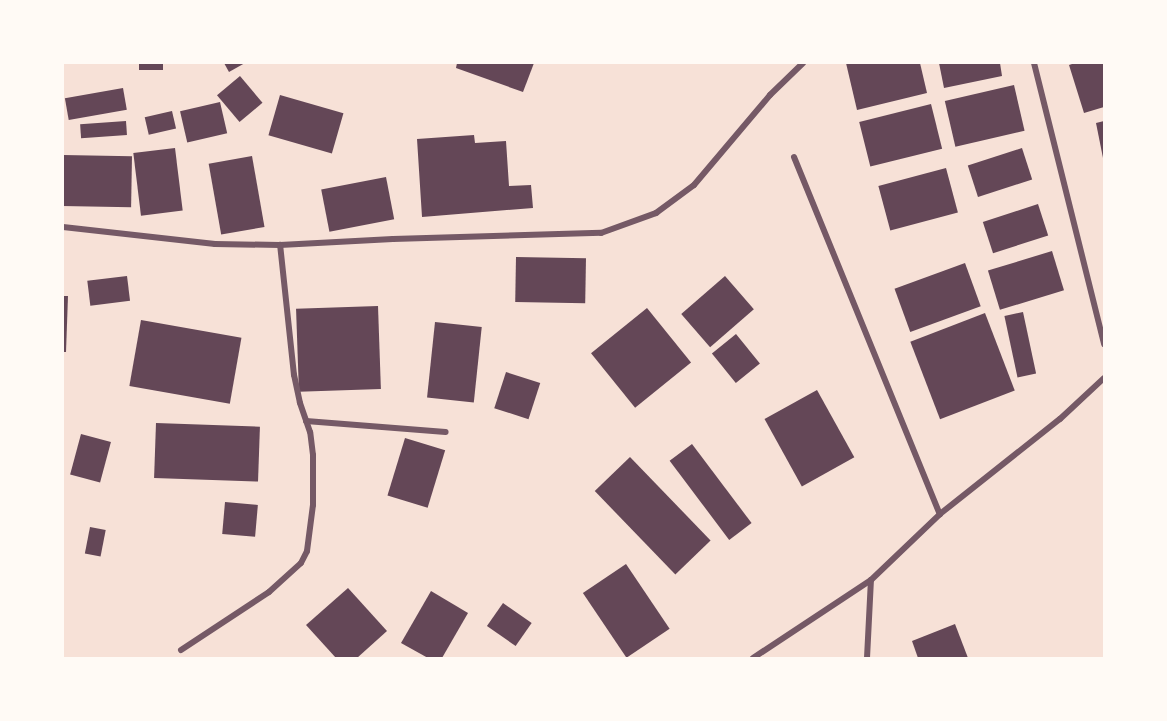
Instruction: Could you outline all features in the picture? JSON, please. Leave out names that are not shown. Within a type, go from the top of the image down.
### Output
[{"type":"street","points":[[63,227],[215,244],[280,245],[393,238],[601,233],[656,213],[694,185],[770,95],[803,63]]},
{"type":"street","points":[[1034,63],[1104,344]]},
{"type":"street","points":[[794,158],[939,514]]},
{"type":"street","points":[[182,650],[269,592],[301,563],[311,531],[313,455],[294,375],[280,245]]},
{"type":"street","points":[[753,658],[871,580],[939,514],[1060,419],[1104,378]]},
{"type":"street","points":[[306,421],[446,432]]},
{"type":"street","points":[[867,658],[871,580]]},
{"type":"building","points":[[139,63],[163,63],[163,70],[139,70]]},
{"type":"building","points":[[224,63],[245,63],[229,72]]},
{"type":"building","points":[[457,63],[534,63],[523,92],[456,68]]},
{"type":"building","points":[[846,63],[920,63],[927,93],[857,110]]},
{"type":"building","points":[[939,63],[1000,63],[1002,76],[944,88]]},
{"type":"building","points":[[1104,63],[1104,107],[1084,113],[1069,65]]},
{"type":"building","points":[[240,76],[262,103],[240,122],[217,95]]},
{"type":"building","points":[[1014,85],[1025,131],[955,147],[945,101]]},
{"type":"building","points":[[123,88],[127,110],[69,120],[65,98]]},
{"type":"building","points":[[280,95],[343,113],[332,154],[268,135]]},
{"type":"building","points":[[220,102],[227,133],[187,142],[180,111]]},
{"type":"building","points":[[931,104],[942,149],[870,167],[859,122]]},
{"type":"building","points":[[172,111],[176,129],[149,135],[145,117]]},
{"type":"building","points":[[126,121],[127,135],[81,138],[80,124]]},
{"type":"building","points":[[1104,121],[1104,157],[1103,158],[1096,123]]},
{"type":"building","points":[[474,135],[475,143],[506,141],[509,186],[531,185],[533,208],[422,217],[417,139]]},
{"type":"building","points":[[175,148],[183,211],[141,216],[133,153]]},
{"type":"building","points":[[1022,148],[1032,179],[978,197],[968,166]]},
{"type":"building","points":[[63,155],[132,156],[131,207],[63,206]]},
{"type":"building","points":[[252,156],[265,227],[221,235],[209,164]]},
{"type":"building","points":[[946,168],[958,212],[890,231],[878,186]]},
{"type":"building","points":[[386,177],[394,219],[329,232],[321,190]]},
{"type":"building","points":[[1038,204],[1048,235],[993,253],[983,222]]},
{"type":"building","points":[[1052,251],[1064,290],[1000,310],[988,271]]},
{"type":"building","points":[[516,257],[586,258],[585,303],[515,302]]},
{"type":"building","points":[[965,263],[981,306],[910,332],[895,289]]},
{"type":"building","points":[[127,276],[130,301],[90,306],[87,281]]},
{"type":"building","points":[[725,276],[754,309],[710,347],[681,314]]},
{"type":"building","points":[[63,296],[68,296],[66,352],[63,352]]},
{"type":"building","points":[[378,306],[381,389],[299,392],[296,309]]},
{"type":"building","points":[[647,308],[691,362],[635,408],[591,353]]},
{"type":"building","points":[[1023,312],[1036,374],[1018,378],[1004,316]]},
{"type":"building","points":[[985,313],[1015,390],[940,419],[910,342]]},
{"type":"building","points":[[141,320],[241,338],[230,404],[129,386]]},
{"type":"building","points":[[435,322],[482,327],[474,402],[427,398]]},
{"type":"building","points":[[736,334],[760,364],[736,383],[712,354]]},
{"type":"building","points":[[506,372],[540,383],[528,419],[494,408]]},
{"type":"building","points":[[817,390],[854,457],[802,486],[765,419]]},
{"type":"building","points":[[156,423],[260,427],[258,482],[154,478]]},
{"type":"building","points":[[81,434],[111,442],[100,483],[70,475]]},
{"type":"building","points":[[405,438],[445,450],[428,508],[387,495]]},
{"type":"building","points":[[692,444],[752,523],[729,540],[670,461]]},
{"type":"building","points":[[630,457],[711,540],[675,574],[595,491]]},
{"type":"building","points":[[225,502],[258,505],[255,537],[222,534]]},
{"type":"building","points":[[90,527],[106,530],[101,557],[85,554]]},
{"type":"building","points":[[626,564],[670,629],[627,658],[583,593]]},
{"type":"building","points":[[348,588],[387,631],[357,658],[336,658],[306,625]]},
{"type":"building","points":[[431,591],[468,613],[442,658],[428,658],[401,643]]},
{"type":"building","points":[[503,603],[532,623],[516,646],[487,626]]},
{"type":"building","points":[[955,624],[968,658],[918,658],[912,641]]}]
